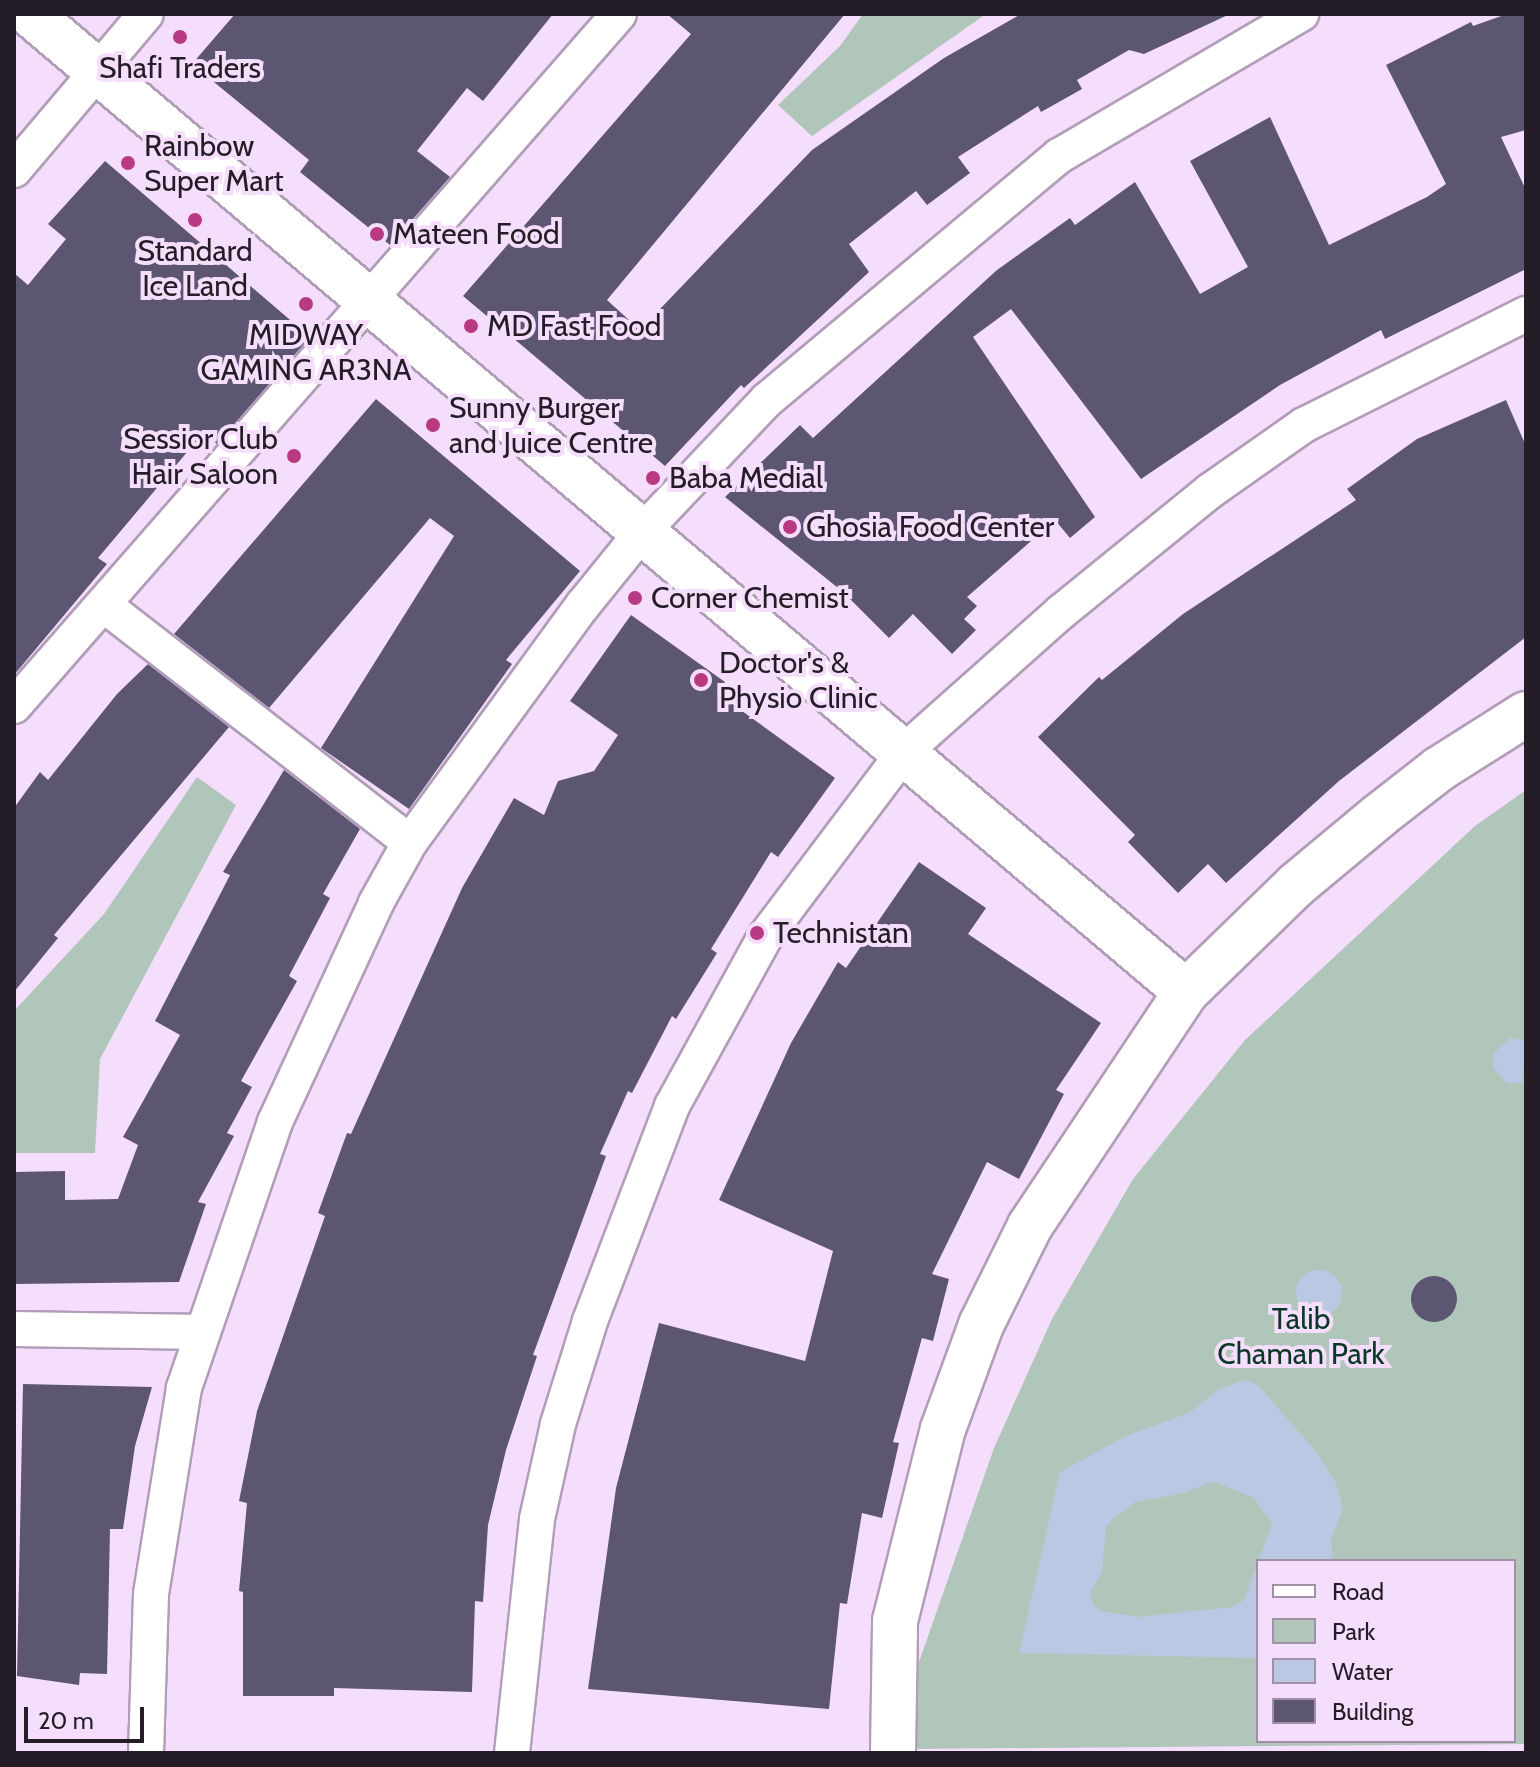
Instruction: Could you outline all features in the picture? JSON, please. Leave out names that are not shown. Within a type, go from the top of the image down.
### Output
[{"type":"street","points":[[30,14],[906,750],[1186,992]]},
{"type":"street","points":[[14,170],[146,14]]},
{"type":"street","points":[[14,706],[619,14]]},
{"type":"street","points":[[146,1753],[151,1594],[184,1388],[275,1122],[376,903],[410,842],[643,531],[767,400],[1059,156],[1301,14]]},
{"type":"street","points":[[512,1753],[537,1519],[558,1424],[590,1321],[672,1106],[765,937],[906,750],[1061,612],[1233,475],[1304,425],[1526,314]]},
{"type":"street","points":[[104,605],[410,842]]},
{"type":"street","points":[[893,1753],[895,1621],[943,1429],[981,1325],[1030,1226],[1186,992],[1296,885],[1380,815],[1439,769],[1526,714]]},
{"type":"street","points":[[14,1329],[203,1332]]},
{"type":"green space","points":[[863,14],[986,14],[812,136],[778,105],[840,46]]},
{"type":"green space","points":[[197,777],[236,805],[100,1059],[95,1153],[14,1153],[14,1011],[104,914]]},
{"type":"green space","name":"Talib Chaman Park","points":[[1526,790],[1526,1744],[910,1749],[913,1679],[994,1448],[1052,1319],[1133,1179],[1245,1040],[1475,826]]},
{"type":"water","points":[[1510,1038],[1526,1041],[1522,1083],[1507,1083],[1493,1067],[1494,1053]]},
{"type":"water","points":[[1319,1270],[1335,1277],[1342,1293],[1335,1309],[1319,1316],[1303,1309],[1296,1293],[1303,1277]]},
{"type":"water","points":[[1245,1380],[1258,1385],[1317,1453],[1335,1481],[1343,1508],[1331,1540],[1333,1559],[1259,1559],[1272,1524],[1254,1498],[1213,1481],[1184,1493],[1135,1502],[1106,1527],[1102,1571],[1090,1593],[1093,1604],[1101,1611],[1138,1617],[1232,1607],[1244,1600],[1256,1567],[1256,1658],[1019,1653],[1060,1472],[1126,1436],[1189,1413],[1219,1389]]},
{"type":"building","points":[[235,14],[553,14],[483,101],[467,88],[417,151],[450,177],[390,245],[300,172],[309,160],[192,64]]},
{"type":"building","points":[[667,14],[845,14],[607,300],[640,330],[812,150],[944,58],[1021,14],[1230,14],[1144,54],[1129,50],[1077,80],[1082,89],[1041,112],[1038,106],[958,157],[970,173],[927,205],[916,191],[849,244],[869,272],[744,388],[741,385],[665,466],[463,296],[691,34]]},
{"type":"building","points":[[1507,14],[1526,14],[1526,130],[1501,137],[1526,190],[1526,269],[1385,339],[1381,330],[1280,385],[1141,479],[1011,309],[973,337],[1095,517],[1070,538],[1055,520],[967,597],[977,606],[964,619],[976,630],[952,654],[913,614],[889,638],[843,592],[725,497],[800,425],[813,438],[997,270],[1070,218],[1075,225],[1135,182],[1200,294],[1248,267],[1190,161],[1270,117],[1329,245],[1427,197],[1446,184],[1386,65],[1471,22],[1473,26]]},
{"type":"building","points":[[105,161],[310,337],[217,444],[204,432],[98,558],[107,564],[14,675],[14,273],[28,285],[66,239],[48,224]]},
{"type":"building","points":[[376,399],[580,571],[506,660],[512,664],[409,809],[321,748],[454,536],[430,518],[269,708],[174,634]]},
{"type":"building","points":[[1506,400],[1526,446],[1526,637],[1339,781],[1226,883],[1208,864],[1178,893],[1128,842],[1135,835],[1038,737],[1099,677],[1102,680],[1183,614],[1356,500],[1347,489],[1417,439]]},
{"type":"building","points":[[631,615],[725,682],[717,693],[835,778],[778,857],[771,852],[711,949],[717,953],[676,1019],[672,1016],[632,1093],[628,1091],[600,1154],[606,1156],[533,1355],[537,1356],[506,1450],[488,1525],[483,1602],[475,1601],[472,1692],[334,1688],[334,1696],[243,1696],[243,1592],[239,1591],[247,1503],[239,1501],[257,1411],[325,1216],[318,1213],[347,1133],[351,1134],[462,888],[514,798],[544,815],[558,781],[594,771],[618,735],[570,701]]},
{"type":"building","points":[[148,664],[229,727],[54,935],[58,938],[14,992],[14,808],[40,772],[48,780],[117,694]]},
{"type":"building","points":[[284,770],[360,829],[323,894],[330,898],[289,976],[297,981],[241,1081],[252,1087],[227,1133],[234,1136],[198,1202],[206,1204],[179,1282],[15,1284],[15,1172],[65,1171],[65,1200],[118,1199],[138,1145],[123,1137],[180,1035],[155,1021],[230,875],[223,872]]},
{"type":"building","points":[[919,862],[986,908],[968,934],[1101,1023],[1056,1090],[1064,1094],[1019,1179],[987,1162],[932,1274],[949,1279],[933,1341],[922,1338],[893,1442],[899,1443],[882,1518],[862,1513],[847,1604],[840,1603],[829,1709],[588,1689],[616,1488],[659,1323],[805,1361],[833,1251],[719,1200],[791,1043],[838,962],[846,968]]},
{"type":"building","points":[[1434,1276],[1450,1283],[1457,1299],[1450,1315],[1434,1322],[1418,1315],[1411,1299],[1418,1283]]},
{"type":"building","points":[[23,1384],[152,1387],[135,1446],[123,1529],[110,1529],[107,1674],[80,1673],[79,1685],[17,1676]]},
{"type":"place","name":"Shafi Traders","points":[[180,37]]},
{"type":"place","name":"Rainbow Super Mart","points":[[128,163]]},
{"type":"place","name":"Standard Ice Land","points":[[195,220]]},
{"type":"place","name":"Mateen Food","points":[[377,234]]},
{"type":"place","name":"MIDWAY GAMING AR3NA","points":[[306,304]]},
{"type":"place","name":"MD Fast Food","points":[[471,326]]},
{"type":"place","name":"Sunny Burger and Juice Centre","points":[[433,425]]},
{"type":"place","name":"Sessior Club Hair Saloon","points":[[294,456]]},
{"type":"place","name":"Baba Medial","points":[[653,478]]},
{"type":"place","name":"Ghosia Food Center","points":[[790,527]]},
{"type":"place","name":"Corner Chemist","points":[[635,598]]},
{"type":"place","name":"Doctor's & Physio Clinic","points":[[701,680]]},
{"type":"place","name":"Technistan","points":[[757,933]]}]
